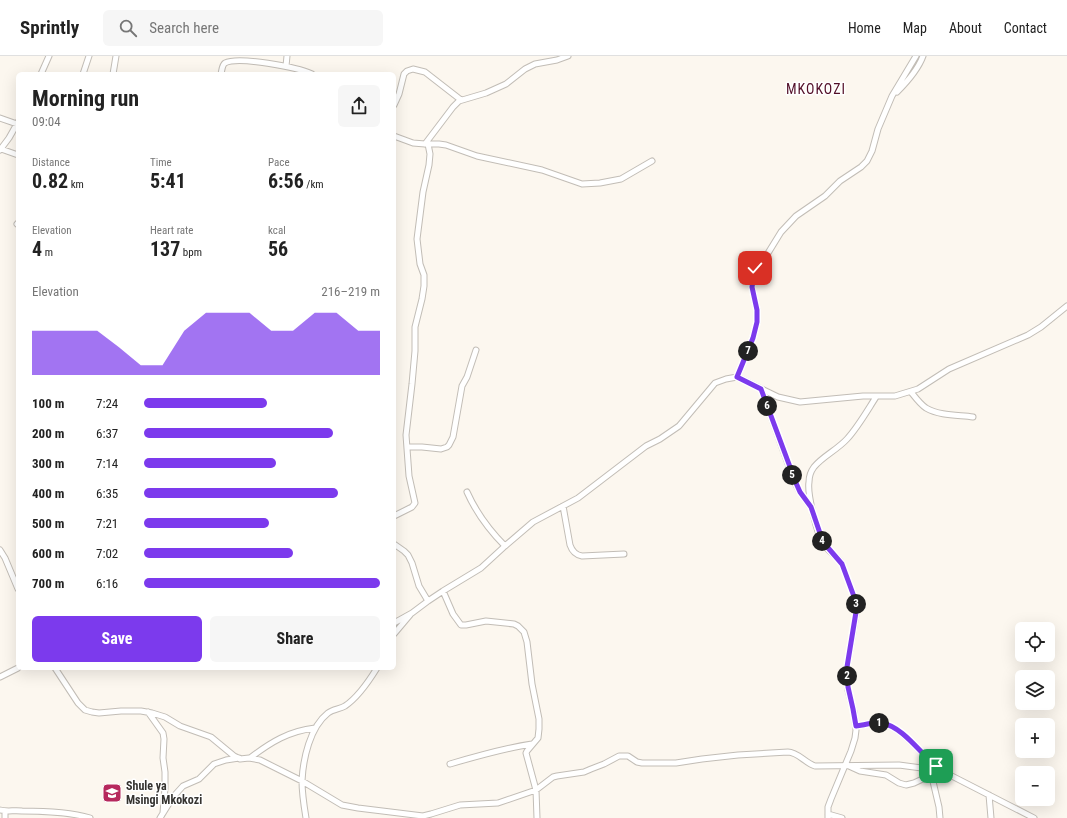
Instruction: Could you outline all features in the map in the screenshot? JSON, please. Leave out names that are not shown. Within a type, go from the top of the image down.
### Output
[{"type":"street","points":[[42,72],[49,56]]},
{"type":"street","points":[[84,72],[89,56]]},
{"type":"street","points":[[113,72],[116,56]]},
{"type":"street","points":[[286,66],[287,56]]},
{"type":"street","points":[[426,144],[454,105],[461,100],[479,96],[506,84],[525,69],[535,64],[557,60],[568,56]]},
{"type":"street","points":[[737,377],[753,338],[757,322],[757,310],[752,287],[756,266],[765,258],[781,232],[796,216],[825,196],[840,181],[861,167],[867,161],[872,151],[878,129],[892,96],[916,56]]},
{"type":"street","points":[[892,96],[906,84],[919,65],[923,56]]},
{"type":"street","points":[[222,72],[224,64],[230,60],[251,58],[286,66],[303,72]]},
{"type":"street","points":[[396,101],[404,74],[413,69],[425,72],[461,100]]},
{"type":"street","points":[[0,118],[16,123]]},
{"type":"street","points":[[16,125],[1,150],[16,154]]},
{"type":"street","points":[[396,137],[413,143],[446,145],[477,156],[542,170],[582,184],[600,183],[622,179],[652,161]]},
{"type":"street","points":[[396,515],[412,508],[415,503],[409,476],[406,436],[415,351],[415,327],[422,299],[425,278],[420,264],[417,239],[430,154],[426,144]]},
{"type":"street","points":[[396,622],[412,613],[442,591],[481,568],[533,522],[578,498],[646,446],[660,439],[679,426],[715,383],[737,377],[778,397],[800,402],[863,396],[896,396],[918,389],[949,369],[1028,335],[1041,327],[1067,306]]},
{"type":"street","points":[[407,447],[441,449],[449,445],[453,437],[462,386],[467,377],[476,350]]},
{"type":"street","points":[[761,389],[796,483],[800,492],[811,507]]},
{"type":"street","points":[[911,392],[926,408],[937,412],[973,417]]},
{"type":"street","points":[[842,818],[828,816],[828,807],[834,790],[846,766],[855,738],[856,726],[848,687],[847,667],[856,612],[856,602],[842,564],[823,542],[811,507],[808,482],[814,468],[820,460],[848,438],[863,418],[876,396]]},
{"type":"street","points":[[467,492],[477,512],[495,536],[505,546]]},
{"type":"street","points":[[563,506],[570,545],[574,553],[582,556],[624,554]]},
{"type":"street","points":[[396,545],[408,555],[419,586],[428,601]]},
{"type":"street","points":[[0,550],[16,584]]},
{"type":"street","points":[[442,591],[453,614],[461,625],[482,622],[514,624],[524,632],[527,642],[532,684],[539,719],[537,740],[532,744],[526,753],[536,790],[537,818]]},
{"type":"street","points":[[396,632],[412,613]]},
{"type":"street","points":[[0,677],[16,669]]},
{"type":"street","points":[[56,670],[78,704],[85,710],[99,713],[141,711],[165,717],[180,726],[211,737],[234,756],[239,758]]},
{"type":"street","points":[[306,818],[302,781],[307,750],[316,728],[329,713],[343,707],[352,700],[376,670]]},
{"type":"street","points":[[148,712],[163,733],[164,739],[163,758],[165,788],[163,813]]},
{"type":"street","points":[[856,726],[882,723],[894,728],[909,740],[927,759],[946,773],[1034,818]]},
{"type":"street","points":[[250,758],[268,745],[289,734],[316,728]]},
{"type":"street","points":[[450,764],[475,756],[532,744]]},
{"type":"street","points":[[160,818],[180,789],[185,785],[199,779],[214,764],[239,758],[260,760],[302,781],[346,806],[423,816],[460,805],[498,803],[536,790],[553,777],[584,772],[619,756],[628,756],[637,762],[642,763],[676,763],[738,755],[792,752],[811,765],[815,766],[899,765],[946,773]]},
{"type":"street","points":[[846,766],[860,771],[886,775],[899,783],[906,785],[931,775]]},
{"type":"street","points":[[929,769],[939,807],[940,818]]},
{"type":"street","points":[[988,795],[991,818]]},
{"type":"street","points":[[5,818],[3,811],[52,812],[90,818]]},
{"type":"street","points":[[29,818],[31,811]]},
{"type":"place","name":"Shule ya Msingi Mkokozi","points":[[112,793]]},
{"type":"district","name":"MKOKOZI","points":[[816,89]]},
{"type":"route","points":[[755,268],[752,291],[757,310],[757,322],[753,338],[737,377],[761,389],[800,492],[811,507],[825,546],[842,564],[856,602],[857,609],[847,667],[848,690],[856,726],[882,723],[894,728],[936,766]]}]
